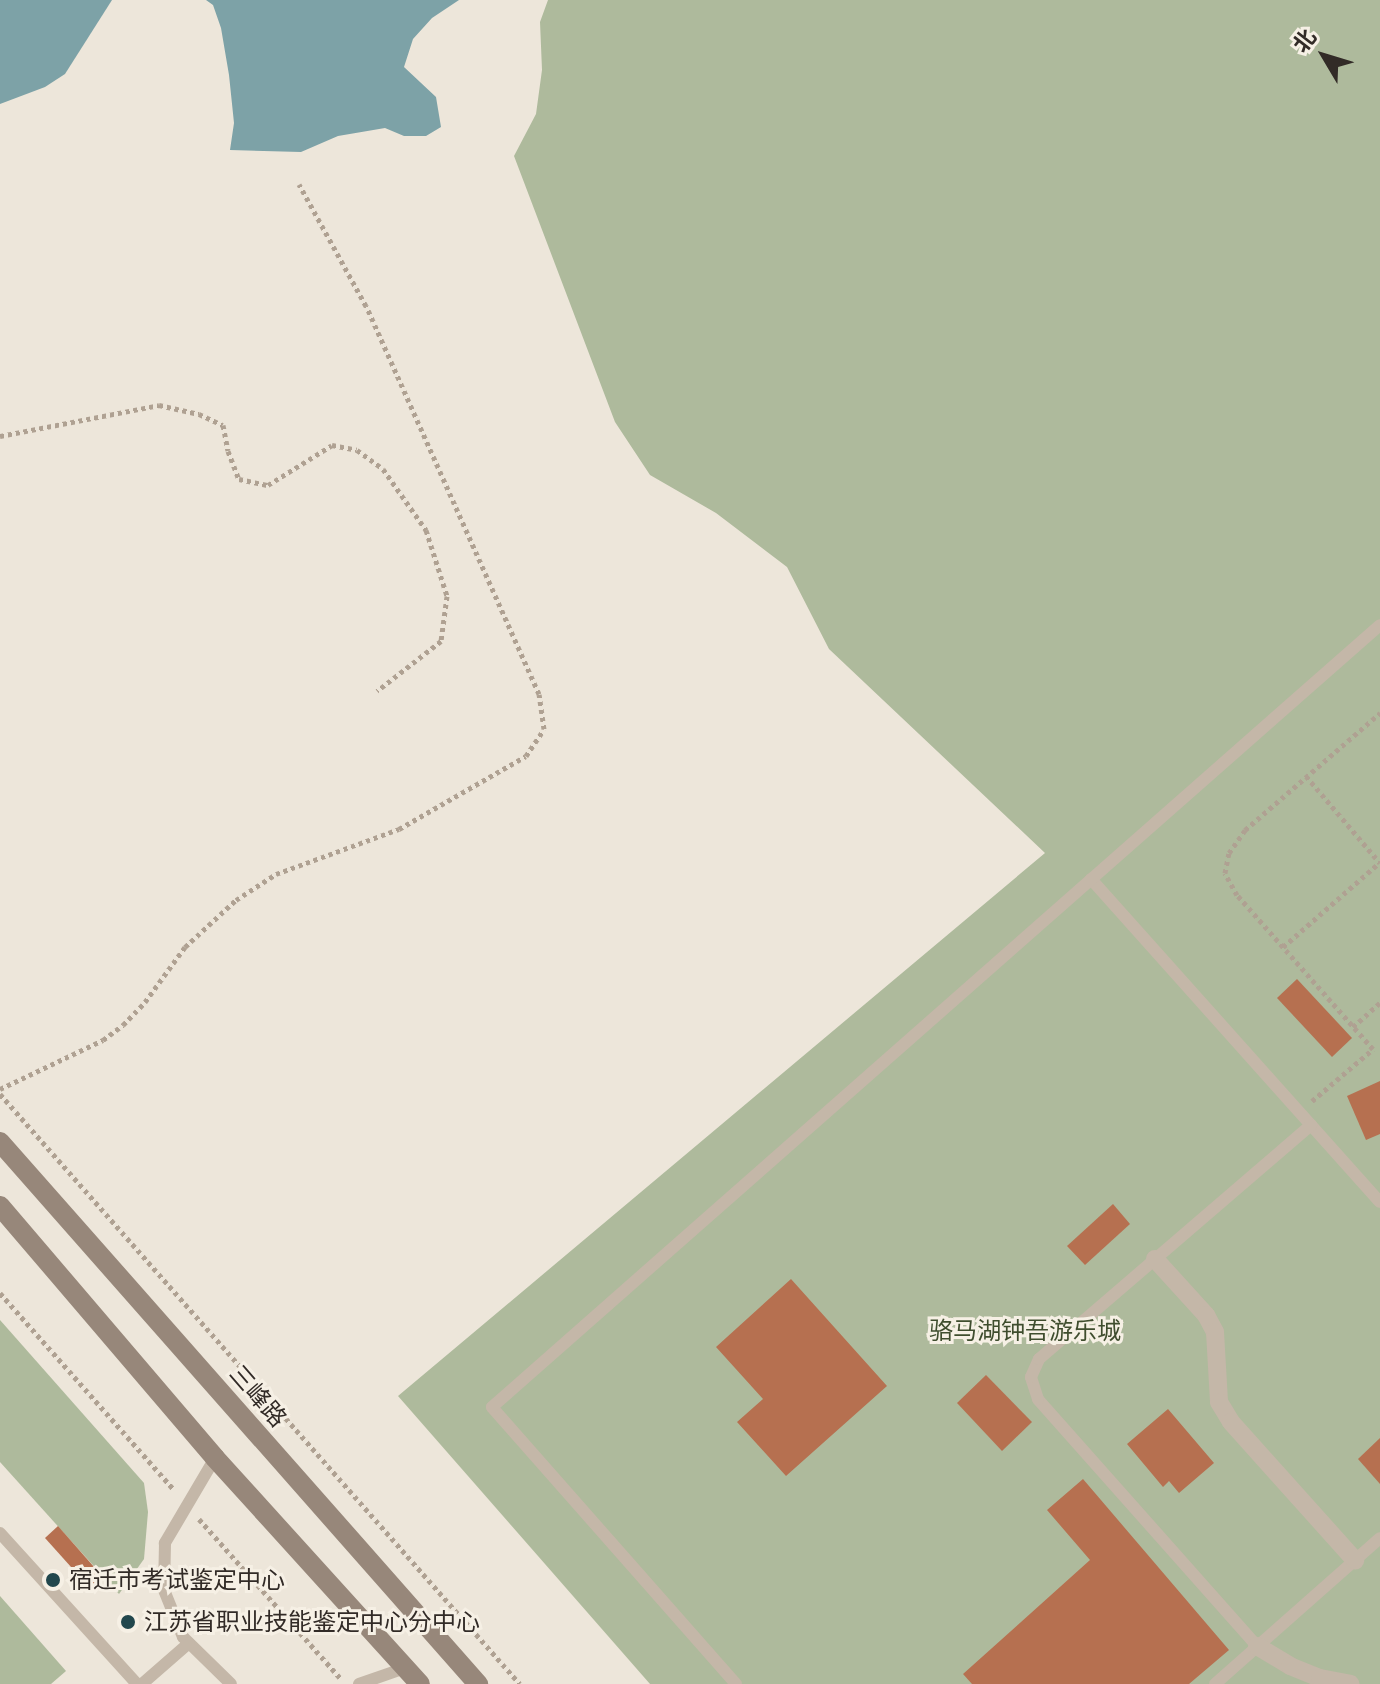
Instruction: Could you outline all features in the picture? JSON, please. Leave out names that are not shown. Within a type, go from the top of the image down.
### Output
[{"type":"main road","name":"三峰路","points":[[0,1142],[478,1684]]},
{"type":"main road","points":[[0,1206],[215,1458],[420,1684]]},
{"type":"street","points":[[1155,1259],[1206,1315],[1215,1332],[1217,1391],[1231,1422],[1355,1560]]},
{"type":"street","points":[[1257,1646],[1300,1670],[1350,1684]]},
{"type":"lane","points":[[736,1684],[492,1407],[1380,625]]},
{"type":"lane","points":[[1091,879],[1380,1202]]},
{"type":"lane","points":[[1257,1646],[1038,1399],[1031,1377],[1039,1359],[1311,1125]]},
{"type":"lane","points":[[215,1458],[165,1543],[164,1590],[183,1637],[231,1684]]},
{"type":"lane","points":[[0,1533],[140,1684],[189,1643]]},
{"type":"lane","points":[[1215,1684],[1380,1538]]},
{"type":"lane","points":[[359,1684],[405,1668]]},
{"type":"path","points":[[299,184],[372,320],[539,694],[544,729],[526,756],[399,829],[276,874],[249,891],[185,947],[145,1002],[113,1033],[0,1092],[520,1684]]},
{"type":"path","points":[[0,436],[159,405],[199,414],[223,425],[228,451],[239,479],[268,485],[332,445],[357,450],[383,469],[426,530],[447,596],[441,641],[377,691]]},
{"type":"path","points":[[1299,1112],[1373,1049],[1237,895],[1225,873],[1229,853],[1245,830],[1380,713]]},
{"type":"path","points":[[1283,947],[1380,863],[1306,776]]},
{"type":"path","points":[[1353,1027],[1380,1003]]},
{"type":"green space","name":"骆马湖钟吾游乐城","points":[[548,0],[1380,0],[1380,1684],[650,1684],[398,1396],[1045,853],[829,649],[787,567],[716,513],[650,475],[615,422],[514,156],[536,114],[542,70],[540,22]]},
{"type":"green space","points":[[0,1320],[144,1483],[148,1512],[144,1559],[119,1594],[0,1462]]},
{"type":"green space","points":[[0,1596],[66,1671],[51,1684],[0,1684]]},
{"type":"water","points":[[0,0],[112,0],[65,74],[45,87],[0,104]]},
{"type":"water","points":[[206,0],[459,0],[432,18],[413,39],[404,67],[436,97],[441,127],[426,136],[404,136],[385,128],[338,136],[301,152],[230,150],[234,123],[229,75],[221,28],[213,5]]},
{"type":"building","points":[[1297,979],[1352,1038],[1332,1057],[1277,998]]},
{"type":"building","points":[[1380,1081],[1380,1134],[1366,1140],[1347,1096]]},
{"type":"building","points":[[1113,1204],[1130,1224],[1085,1265],[1067,1246]]},
{"type":"building","points":[[791,1279],[887,1386],[786,1476],[737,1422],[763,1399],[716,1347]]},
{"type":"building","points":[[986,1375],[1032,1422],[1002,1451],[957,1403]]},
{"type":"building","points":[[1168,1409],[1214,1463],[1179,1493],[1169,1481],[1163,1487],[1127,1444]]},
{"type":"building","points":[[1380,1438],[1380,1484],[1358,1459]]},
{"type":"building","points":[[1083,1479],[1229,1650],[1189,1684],[972,1684],[963,1674],[1090,1560],[1047,1510]]},
{"type":"building","points":[[58,1526],[102,1576],[89,1587],[45,1538]]},
{"type":"place","name":"宿迁市考试鉴定中心","points":[[53,1580]]},
{"type":"place","name":"江苏省职业技能鉴定中心分中心","points":[[128,1622]]}]
